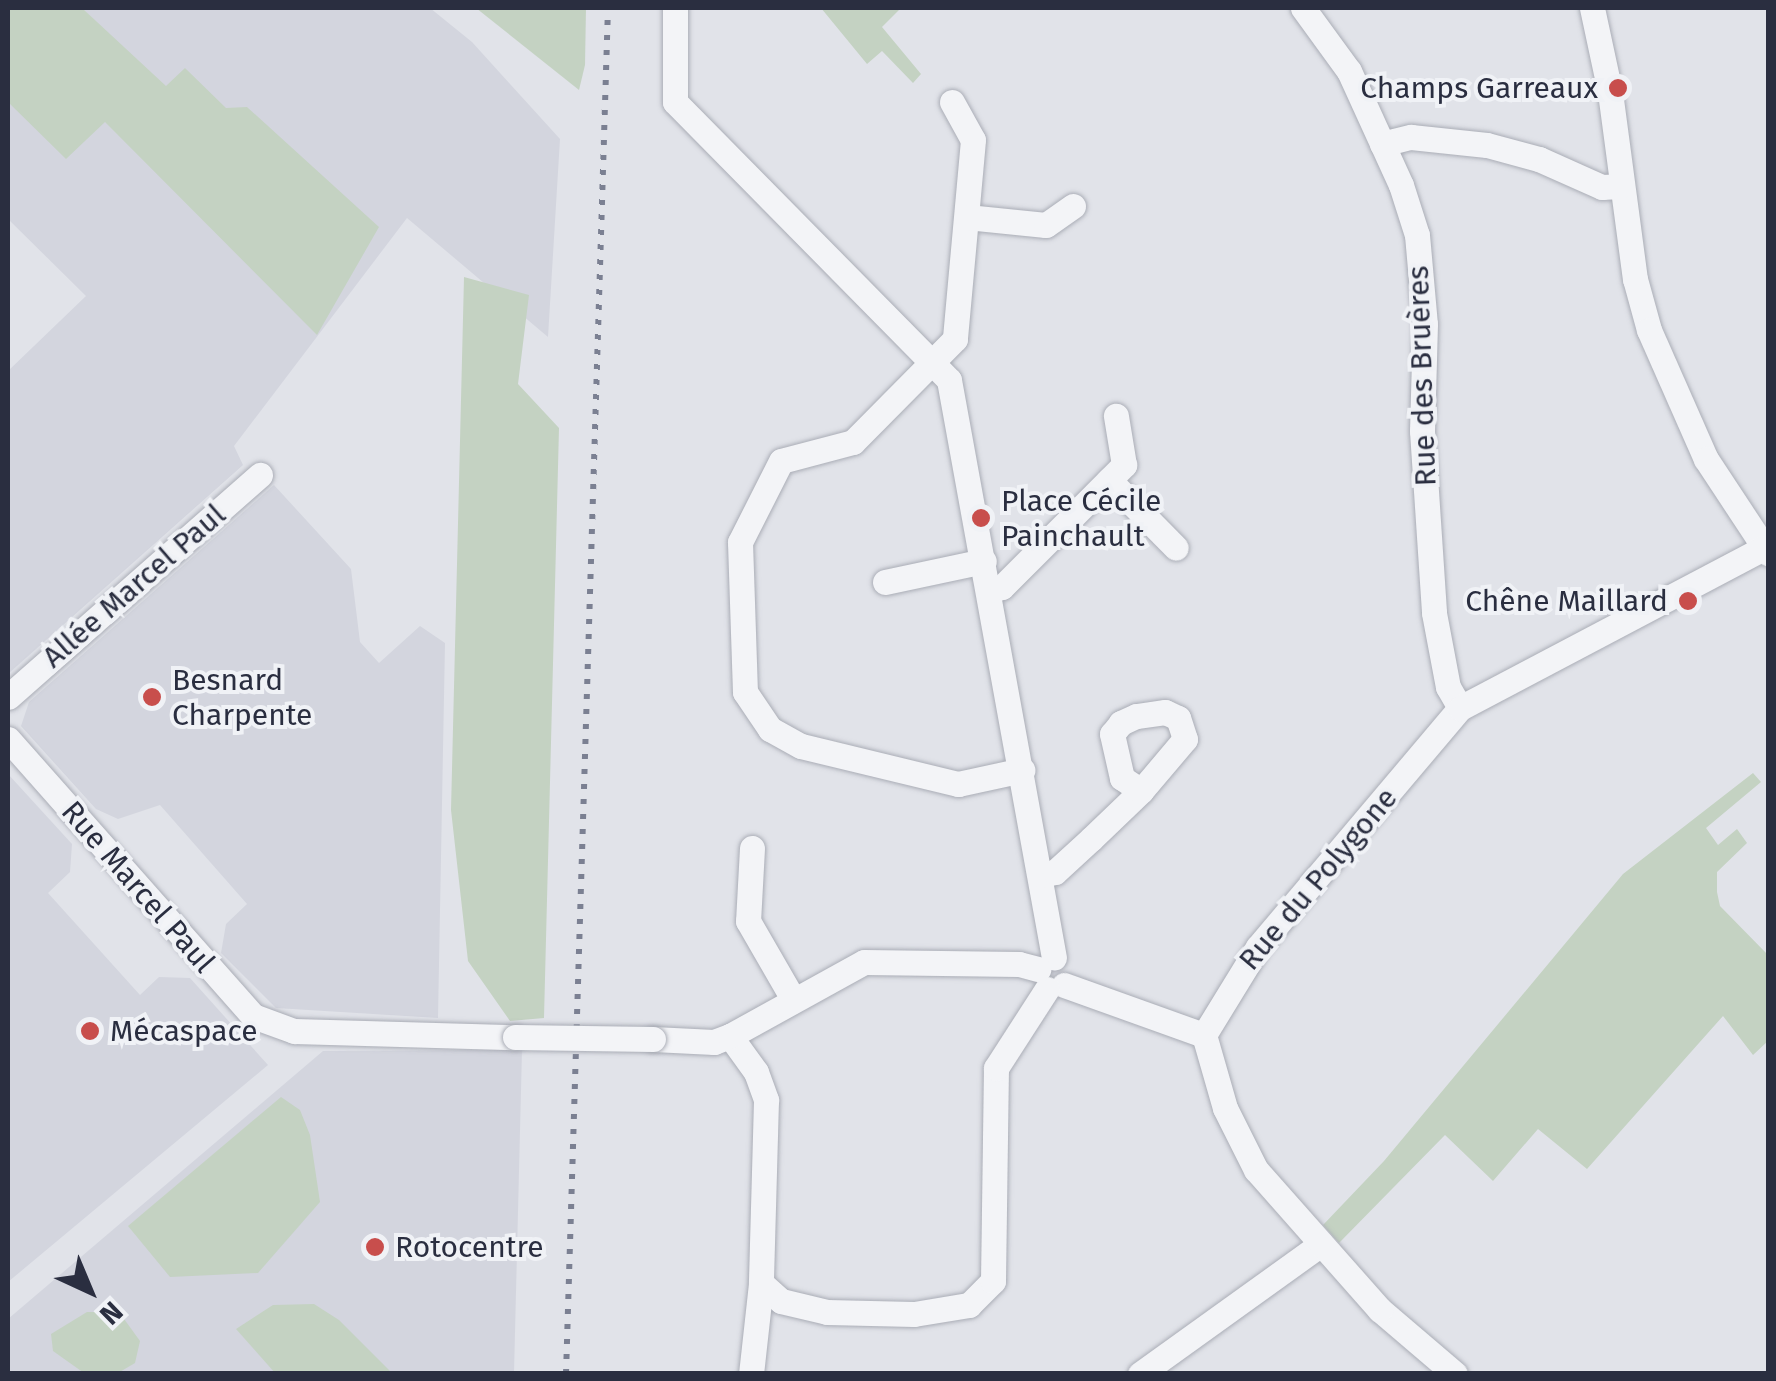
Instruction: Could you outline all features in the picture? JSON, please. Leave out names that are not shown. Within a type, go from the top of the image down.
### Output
[{"type":"street","points":[[675,8],[675,102],[950,380],[1041,875],[1051,975],[996,1068],[996,1272],[986,1293],[969,1305],[914,1314],[827,1312],[780,1300],[761,1283]]},
{"type":"street","name":"Rue des Bruères","points":[[1303,8],[1349,72],[1417,235],[1425,324],[1422,431],[1434,614],[1448,686],[1460,708]]},
{"type":"street","points":[[1592,8],[1610,92],[1634,279],[1650,330],[1706,460],[1766,550]]},
{"type":"street","points":[[952,102],[973,140],[955,338],[853,442],[781,461],[740,542],[745,692],[770,729],[800,746],[958,784],[1022,770]]},
{"type":"street","points":[[1382,144],[1411,137],[1487,145],[1539,160],[1602,187],[1620,186]]},
{"type":"street","points":[[967,217],[1046,226],[1073,206]]},
{"type":"street","points":[[989,590],[1002,587],[1124,465],[1116,416]]},
{"type":"street","name":"Allée Marcel Paul","points":[[8,698],[260,476]]},
{"type":"street","points":[[1109,480],[1176,548]]},
{"type":"street","name":"Rue du Polygone","points":[[1204,1035],[1258,946],[1460,708],[1766,550]]},
{"type":"street","points":[[885,582],[984,561]]},
{"type":"street","name":"Rue Marcel Paul","points":[[8,738],[252,1016],[301,1031],[714,1042],[730,1036]]},
{"type":"street","points":[[1041,875],[1055,872],[1140,790]]},
{"type":"street","points":[[752,848],[748,922],[793,999]]},
{"type":"street","points":[[751,1374],[761,1283],[766,1100],[756,1072],[730,1036],[864,962],[1003,963],[1051,975],[1204,1035],[1225,1108],[1246,1153],[1320,1244],[1401,1331],[1454,1374]]},
{"type":"street","points":[[1140,1374],[1320,1244]]},
{"type":"shaded area","points":[[8,8],[117,43],[82,8],[430,8],[472,42],[560,139],[548,337],[407,218],[234,446],[243,465],[8,674],[8,371],[86,296],[8,219]]},
{"type":"shaded area","points":[[274,485],[351,569],[360,642],[379,663],[420,626],[445,643],[438,1018],[276,1008],[221,953],[226,924],[247,904],[160,805],[118,819],[96,809],[21,726],[29,702]]},
{"type":"shaded area","points":[[8,774],[72,844],[70,872],[48,893],[140,995],[159,977],[190,978],[268,1065],[8,1282]]},
{"type":"shaded area","points":[[522,1050],[514,1373],[8,1373],[8,1319],[323,1051]]},
{"type":"green space","points":[[8,8],[82,8],[166,86],[185,68],[226,108],[247,107],[379,227],[317,335],[105,122],[66,159],[8,102]]},
{"type":"green space","points":[[476,8],[586,8],[585,65],[579,90]]},
{"type":"green space","points":[[821,8],[901,8],[882,27],[921,74],[913,83],[882,51],[867,64]]},
{"type":"green space","points":[[464,277],[529,295],[518,384],[559,428],[544,1018],[510,1021],[468,961],[451,810]]},
{"type":"green space","points":[[1753,773],[1761,782],[1706,828],[1718,845],[1737,829],[1747,843],[1717,872],[1717,892],[1720,906],[1768,955],[1768,1041],[1753,1055],[1723,1016],[1587,1169],[1538,1129],[1493,1181],[1445,1135],[1339,1243],[1323,1225],[1384,1161],[1623,874]]},
{"type":"green space","points":[[281,1097],[300,1110],[310,1135],[320,1202],[258,1273],[170,1277],[128,1226]]},
{"type":"green space","points":[[314,1304],[339,1320],[392,1373],[275,1373],[236,1329],[273,1305]]},
{"type":"green space","points":[[87,1312],[119,1312],[140,1341],[135,1363],[118,1373],[84,1373],[53,1351],[51,1334]]},
{"type":"railway","points":[[566,1374],[608,8]]},
{"type":"place","name":"Champs Garreaux","points":[[1618,88]]},
{"type":"place","name":"Place Cécile Painchault","points":[[981,518]]},
{"type":"place","name":"Chêne Maillard","points":[[1688,601]]},
{"type":"place","name":"Besnard Charpente","points":[[152,697]]},
{"type":"place","name":"Mécaspace","points":[[90,1031]]},
{"type":"place","name":"Rotocentre","points":[[375,1247]]}]
